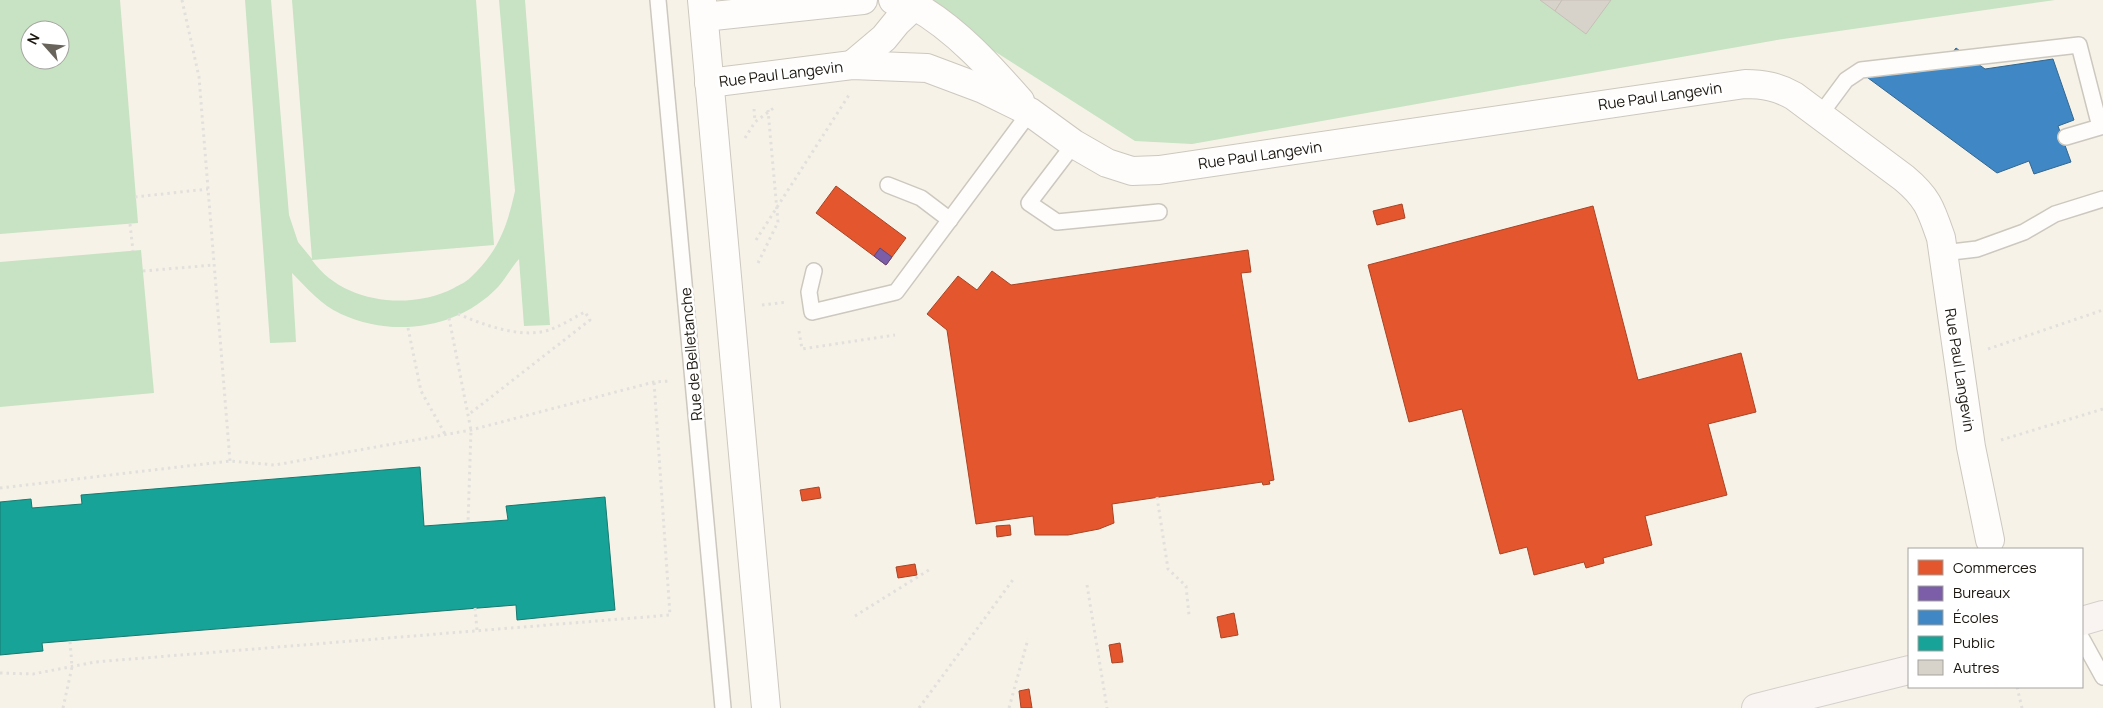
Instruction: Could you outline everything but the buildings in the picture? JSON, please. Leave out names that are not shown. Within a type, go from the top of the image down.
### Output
[{"type":"main road","points":[[2083,621],[2103,614]]},
{"type":"main road","points":[[1756,708],[1908,670]]},
{"type":"street","points":[[766,708],[703,8],[863,0]]},
{"type":"street","name":"Rue Paul Langevin","points":[[852,65],[884,38],[897,22],[908,2],[947,28],[986,64],[1030,112]]},
{"type":"street","name":"Rue Paul Langevin","points":[[709,83],[852,65],[927,68],[983,89],[1030,112],[1074,144],[1106,163],[1132,171],[1159,170],[1745,84],[1762,84],[1780,88],[1820,115],[1920,191],[1930,207],[1941,238],[1971,444],[1990,540]]},
{"type":"lane","name":"Rue de Belletanche","points":[[658,0],[722,708]]},
{"type":"lane","points":[[1820,115],[1846,80],[1861,70],[2079,45],[2100,127],[2066,137]]},
{"type":"lane","points":[[814,271],[808,292],[812,312],[896,292],[1030,112]]},
{"type":"lane","points":[[1074,144],[1029,202],[1057,222],[1159,212]]},
{"type":"lane","points":[[888,185],[921,198],[950,220]]},
{"type":"lane","points":[[1943,253],[1977,249],[2024,232],[2055,214],[2103,198]]},
{"type":"lane","points":[[2083,641],[2103,676]]},
{"type":"path","points":[[182,0],[199,77],[230,461]]},
{"type":"path","points":[[756,240],[852,90],[843,92]]},
{"type":"path","points":[[744,139],[755,122],[780,103]]},
{"type":"path","points":[[754,109],[755,122]]},
{"type":"path","points":[[757,255],[758,263],[778,222],[768,111]]},
{"type":"path","points":[[136,197],[208,190]]},
{"type":"path","points":[[130,224],[133,251]]},
{"type":"path","points":[[755,231],[756,248]]},
{"type":"path","points":[[144,270],[214,264]]},
{"type":"path","points":[[1957,353],[1992,348],[2103,310]]},
{"type":"path","points":[[458,314],[487,325],[531,332],[549,330],[585,312],[590,320],[468,415]]},
{"type":"path","points":[[449,318],[471,430],[468,523]]},
{"type":"path","points":[[408,328],[421,391],[445,434]]},
{"type":"path","points":[[0,488],[230,461],[275,465],[471,430],[654,382],[693,378]]},
{"type":"path","points":[[0,673],[33,674],[95,662],[670,615],[654,382]]},
{"type":"path","points":[[1971,444],[2005,439],[2103,409]]},
{"type":"path","points":[[1157,497],[1168,569],[1186,586],[1189,616]]},
{"type":"path","points":[[855,616],[932,568]]},
{"type":"path","points":[[919,708],[1015,577]]},
{"type":"path","points":[[1087,585],[1107,708]]},
{"type":"path","points":[[475,608],[477,630]]},
{"type":"path","points":[[1008,708],[1028,639]]},
{"type":"path","points":[[63,708],[72,667],[70,641]]},
{"type":"path","points":[[2018,688],[2022,708]]},
{"type":"green space","points":[[0,0],[120,0],[138,223],[0,234]]},
{"type":"green space","points":[[245,0],[271,0],[289,215],[298,242],[312,259],[292,0],[476,0],[494,245],[312,260],[325,274],[341,286],[358,294],[377,299],[397,301],[436,295],[467,281],[488,258],[505,227],[515,191],[499,0],[525,0],[550,325],[524,326],[519,259],[498,287],[482,301],[464,312],[424,325],[403,327],[382,326],[341,314],[321,301],[292,273],[296,342],[270,343]]},
{"type":"green space","points":[[914,0],[2055,0],[1777,40],[1192,144],[1135,141]]},
{"type":"green space","points":[[141,250],[154,393],[0,407],[0,262]]}]
